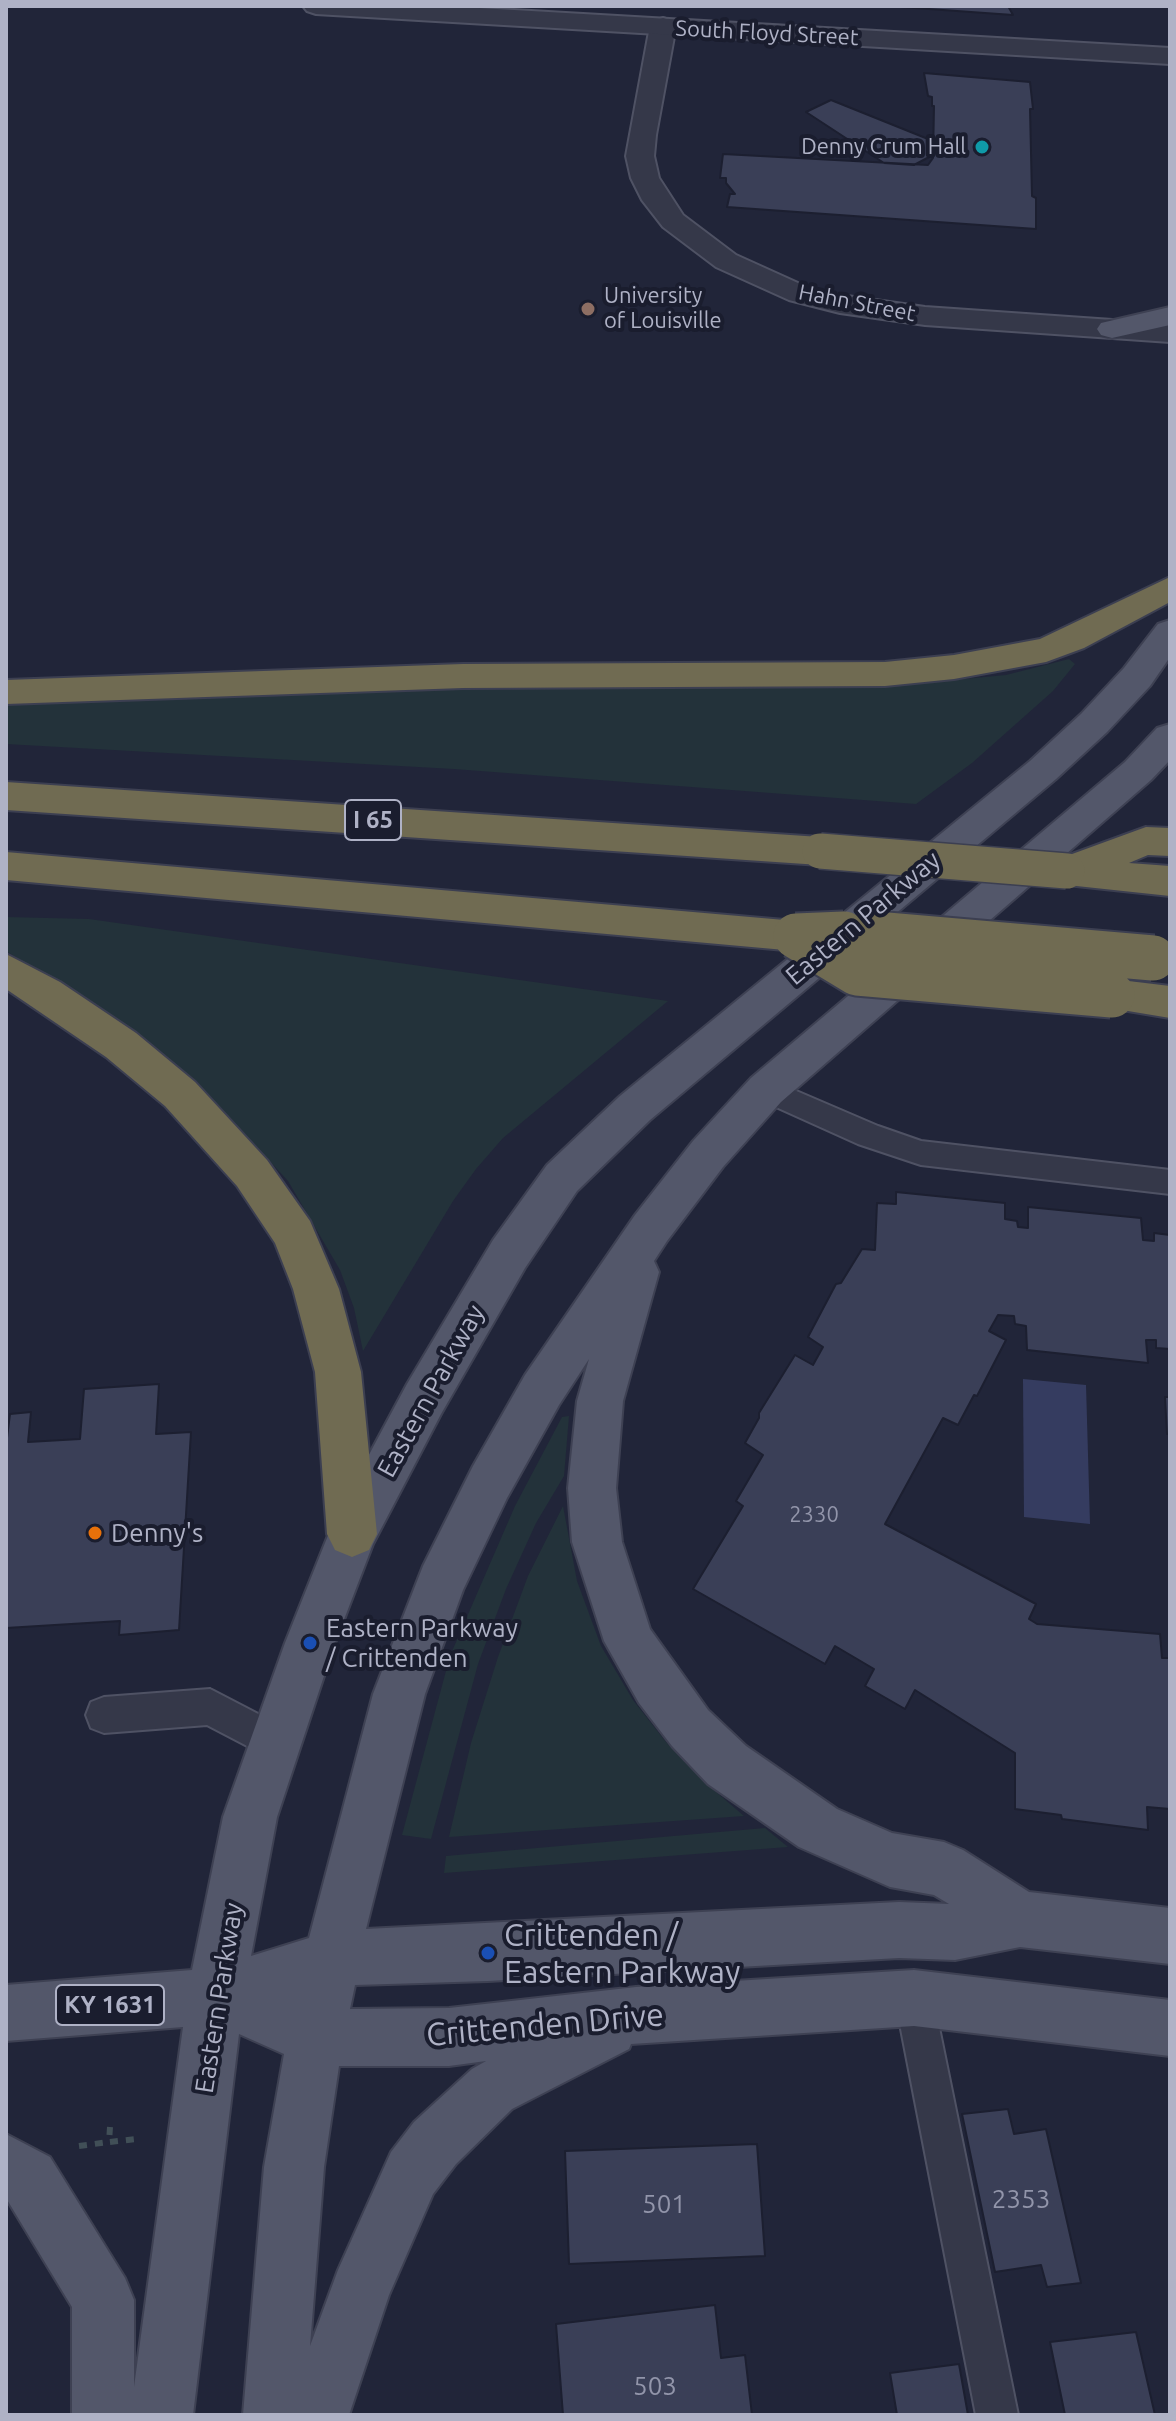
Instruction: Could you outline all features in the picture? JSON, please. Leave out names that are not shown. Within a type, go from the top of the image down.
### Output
[{"type":"highway","points":[[6,692],[463,676],[885,674],[954,667],[1046,650],[1072,640],[1170,588]]},
{"type":"highway","name":"I 65","points":[[6,796],[741,844],[1170,881]]},
{"type":"highway","points":[[1067,871],[1146,841],[1170,842]]},
{"type":"highway","points":[[6,866],[796,936],[865,933],[1162,958]]},
{"type":"highway","points":[[796,936],[857,973],[1170,1002]]},
{"type":"highway","points":[[6,970],[46,993],[121,1045],[180,1094],[252,1173],[294,1234],[316,1289],[338,1372],[352,1534]]},
{"type":"main road","points":[[1112,329],[1170,316]]},
{"type":"main road","name":"Eastern Parkway","points":[[162,2415],[215,1996],[250,1817],[274,1742],[352,1534],[468,1324],[509,1254],[562,1178],[635,1108],[1043,770],[1094,723],[1137,677],[1170,632]]},
{"type":"main road","points":[[274,2415],[294,2167],[315,2038],[356,1854],[399,1694],[441,1583],[490,1482],[542,1390],[651,1228],[708,1154],[766,1090],[1138,771],[1170,737]]},
{"type":"main road","points":[[651,1228],[600,1401],[594,1443],[592,1488],[597,1542],[629,1641],[690,1728],[727,1765],[818,1828],[890,1860],[944,1869],[1020,1919]]},
{"type":"main road","name":"Crittenden Drive","points":[[6,2013],[215,1996],[333,1958],[477,1954],[899,1930],[955,1932],[1020,1919],[1170,1936]]},
{"type":"main road","name":"Crittenden Drive","points":[[215,1996],[315,2038],[449,2037],[636,2015],[914,1998],[1170,2028]]},
{"type":"main road","points":[[318,2415],[360,2292],[393,2211],[412,2173],[435,2143],[492,2089],[636,2015]]},
{"type":"main road","points":[[6,2163],[29,2178],[103,2300],[103,2415]]},
{"type":"street","name":"South Floyd Street","points":[[316,6],[1170,56]]},
{"type":"street","name":"Hahn Street","points":[[663,26],[640,156],[645,178],[656,200],[697,242],[760,279],[799,294],[840,304],[925,316],[1170,333]]},
{"type":"lane","points":[[766,1090],[868,1135],[921,1153],[1170,1182]]},
{"type":"lane","points":[[104,1715],[210,1707],[274,1742]]},
{"type":"lane","points":[[914,1998],[997,2415]]},
{"type":"path","points":[[110,2127],[109,2142],[149,2138]]},
{"type":"shaded area","points":[[1069,659],[1075,664],[1053,691],[972,763],[916,804],[454,769],[6,744],[6,704],[390,690],[890,686],[1006,675]]},
{"type":"shaded area","points":[[6,917],[89,919],[668,1001],[503,1138],[453,1201],[363,1351],[354,1308],[340,1270],[288,1181],[193,1078],[92,1005],[6,951]]},
{"type":"shaded area","points":[[569,1416],[564,1476],[536,1523],[506,1589],[478,1664],[431,1839],[402,1835],[450,1656],[515,1506],[562,1417]]},
{"type":"shaded area","points":[[563,1506],[577,1581],[601,1646],[633,1700],[666,1742],[700,1778],[744,1816],[449,1837],[471,1743],[498,1657],[528,1576]]},
{"type":"shaded area","points":[[765,1828],[788,1847],[444,1873],[446,1856]]},
{"type":"water","points":[[1023,1379],[1086,1385],[1090,1524],[1024,1517]]},
{"type":"building","points":[[887,6],[1008,6],[1013,15]]},
{"type":"building","name":"Denny Crum Hall","points":[[924,73],[1030,82],[1033,109],[1030,109],[1032,196],[1036,198],[1036,229],[727,207],[730,194],[735,194],[726,183],[726,178],[720,178],[723,154],[928,165],[933,158],[934,106],[932,97],[928,96]]},
{"type":"building","points":[[831,100],[933,141],[933,155],[914,165],[884,163],[806,112]]},
{"type":"building","points":[[896,1192],[1005,1203],[1005,1219],[1017,1221],[1018,1227],[1028,1228],[1028,1207],[1141,1218],[1143,1240],[1154,1241],[1154,1233],[1170,1235],[1170,1349],[1156,1348],[1156,1340],[1146,1340],[1148,1363],[1027,1350],[1026,1326],[1015,1324],[1014,1316],[998,1315],[989,1331],[1006,1340],[977,1396],[974,1395],[958,1425],[943,1418],[885,1524],[1036,1604],[1029,1619],[1037,1624],[1160,1634],[1162,1658],[1170,1658],[1170,1809],[1147,1807],[1148,1830],[1062,1819],[1061,1815],[1015,1809],[1015,1753],[915,1690],[905,1709],[865,1686],[874,1669],[835,1646],[825,1664],[693,1589],[743,1506],[736,1501],[763,1455],[745,1443],[759,1413],[795,1355],[813,1365],[823,1347],[808,1337],[836,1284],[841,1283],[862,1249],[875,1250],[877,1203],[896,1204]]},
{"type":"building","name":"Denny's","points":[[159,1384],[156,1434],[191,1432],[179,1630],[119,1635],[120,1621],[6,1628],[6,1446],[10,1414],[31,1412],[28,1442],[80,1439],[84,1389]]},
{"type":"building","points":[[1165,1397],[1170,1397],[1170,1434],[1167,1434]]},
{"type":"building","points":[[1008,2109],[1014,2134],[1046,2129],[1081,2283],[1047,2287],[1041,2265],[995,2272],[962,2114]]},
{"type":"building","points":[[757,2144],[765,2256],[569,2264],[565,2151]]},
{"type":"building","points":[[715,2305],[721,2358],[745,2355],[752,2415],[563,2415],[556,2324]]},
{"type":"building","points":[[1136,2332],[1155,2415],[1065,2415],[1050,2342]]},
{"type":"building","points":[[959,2364],[968,2415],[897,2415],[890,2373]]},
{"type":"place","name":"Denny Crum Hall","points":[[982,147]]},
{"type":"place","name":"University of Louisville","points":[[588,309]]},
{"type":"place","name":"Denny's","points":[[95,1533]]},
{"type":"place","name":"Eastern Parkway / Crittenden","points":[[310,1643]]},
{"type":"place","name":"Crittenden / Eastern Parkway","points":[[488,1953]]}]
